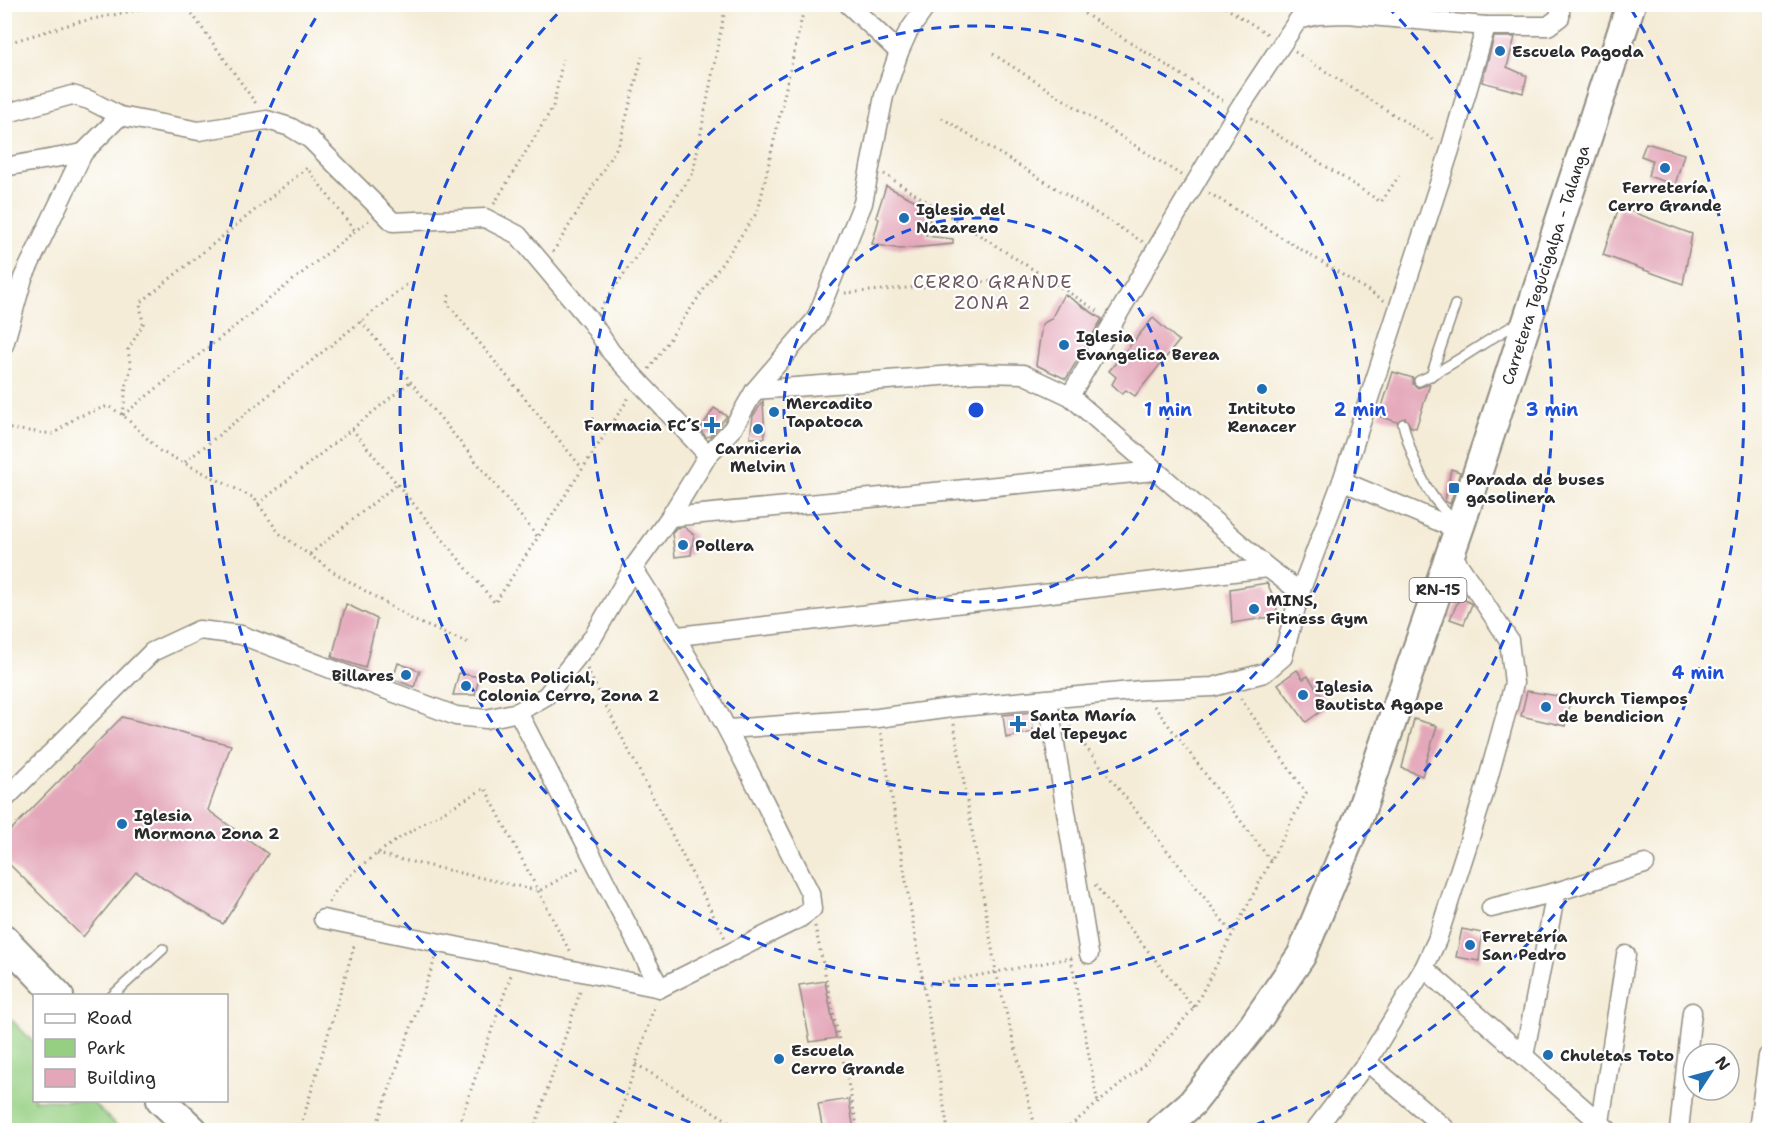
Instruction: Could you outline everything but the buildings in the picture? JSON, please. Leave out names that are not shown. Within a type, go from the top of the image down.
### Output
[{"type":"main road","name":"Carretera Tegucigalpa - Talanga","points":[[1161,1131],[1192,1103],[1240,1043],[1301,956],[1359,816],[1457,535],[1630,4]]},
{"type":"main road","points":[[4,939],[57,994]]},
{"type":"main road","points":[[162,1102],[193,1131]]},
{"type":"street","points":[[848,4],[899,52]]},
{"type":"street","points":[[4,800],[152,652],[199,630],[241,635],[456,716],[486,719],[518,712],[546,696],[593,637],[633,567],[670,517],[708,455],[733,428],[755,390],[816,319],[863,203],[884,96],[899,52],[908,32],[928,4]]},
{"type":"street","points":[[1070,396],[1238,110],[1298,20],[1318,15],[1347,14],[1486,26],[1548,26],[1560,17],[1560,4]]},
{"type":"street","points":[[729,729],[879,718],[951,708],[1142,690],[1213,687],[1264,673],[1283,657],[1300,592],[1342,481],[1450,150],[1486,26]]},
{"type":"street","points":[[4,114],[72,95],[88,100],[120,116],[199,131],[267,120],[290,127],[310,139],[393,222],[485,218],[518,235],[592,323],[611,352],[708,455]]},
{"type":"street","points":[[4,345],[23,278],[83,153],[120,116]]},
{"type":"street","points":[[4,167],[83,153]]},
{"type":"street","points":[[755,390],[980,373],[1023,374],[1070,396],[1268,568],[1300,592]]},
{"type":"street","points":[[670,517],[1155,471]]},
{"type":"street","points":[[1315,1131],[1367,1062],[1424,968],[1437,940],[1480,808],[1513,686],[1507,635],[1457,535],[1342,481]]},
{"type":"street","points":[[323,919],[660,988],[800,918],[812,909],[810,893],[729,729],[678,636],[633,567]]},
{"type":"street","points":[[678,636],[1268,568]]},
{"type":"street","points":[[1048,700],[1075,861],[1080,956]]},
{"type":"street","points":[[518,712],[660,988]]},
{"type":"street","points":[[1491,908],[1556,892],[1645,864]]},
{"type":"street","points":[[1524,1056],[1556,892]]},
{"type":"street","points":[[1604,1126],[1626,955]]},
{"type":"street","points":[[1424,968],[1604,1126]]},
{"type":"street","points":[[1679,1131],[1692,1012]]},
{"type":"street","points":[[1758,1131],[1768,1056]]},
{"type":"street","points":[[1367,1062],[1447,1131]]},
{"type":"lane","points":[[1431,376],[1455,305]]},
{"type":"lane","points":[[1419,381],[1529,317]]},
{"type":"lane","points":[[1403,424],[1423,479],[1457,535]]},
{"type":"lane","points":[[114,994],[164,949]]},
{"type":"path","points":[[4,44],[78,22],[166,4]]},
{"type":"path","points":[[185,4],[236,73],[267,120]]},
{"type":"path","points":[[592,323],[693,173],[726,4]]},
{"type":"path","points":[[352,429],[495,603],[640,381],[758,211],[805,4]]},
{"type":"path","points":[[1220,4],[1450,150]]},
{"type":"path","points":[[544,266],[620,142],[642,57]]},
{"type":"path","points":[[485,218],[553,107],[563,59]]},
{"type":"path","points":[[942,118],[1155,249]]},
{"type":"path","points":[[870,165],[1112,321]]},
{"type":"path","points":[[123,415],[126,385],[131,369],[128,350],[143,324],[140,303],[307,168],[355,231]]},
{"type":"path","points":[[123,415],[382,209]]},
{"type":"path","points":[[825,295],[1045,277]]},
{"type":"path","points":[[185,462],[410,282]]},
{"type":"path","points":[[449,295],[447,303],[582,468]]},
{"type":"path","points":[[361,321],[537,536]]},
{"type":"path","points":[[258,504],[411,381]]},
{"type":"path","points":[[4,428],[53,434],[77,417],[108,406],[123,415],[160,451],[254,498],[279,533],[310,554],[415,621],[471,644]]},
{"type":"path","points":[[310,554],[397,484]]},
{"type":"path","points":[[579,654],[732,953]]},
{"type":"path","points":[[1065,1131],[1143,1066],[1194,1008],[1306,793],[1229,682]]},
{"type":"path","points":[[1142,690],[1272,862]]},
{"type":"path","points":[[1048,700],[1234,934]]},
{"type":"path","points":[[951,708],[996,972],[1036,1131]]},
{"type":"path","points":[[879,718],[948,1131]]},
{"type":"path","points":[[323,919],[332,893],[376,853],[485,788],[583,972],[534,1131]]},
{"type":"path","points":[[376,853],[538,891],[594,860]]},
{"type":"path","points":[[1075,861],[1194,1008]]},
{"type":"path","points":[[812,909],[858,1131]]},
{"type":"path","points":[[301,1126],[359,927]]},
{"type":"path","points":[[375,1131],[440,943]]},
{"type":"path","points":[[923,986],[1080,956],[1098,1104]]},
{"type":"path","points":[[457,1131],[516,959]]},
{"type":"path","points":[[615,1131],[660,988]]},
{"type":"path","points":[[636,1064],[743,1131]]},
{"type":"green space","points":[[5,1013],[33,1042],[33,1102],[92,1102],[121,1130],[5,1130]]},
{"type":"place","name":"Escuela Pagoda","points":[[1500,51]]},
{"type":"place","name":"Ferretería Cerro Grande","points":[[1665,168]]},
{"type":"place","name":"Iglesia del Nazareno","points":[[904,218]]},
{"type":"place","name":"Iglesia Evangelica Berea","points":[[1064,345]]},
{"type":"place","name":"Intituto Renacer","points":[[1262,389]]},
{"type":"place","name":"Mercadito Tapatoca","points":[[774,412]]},
{"type":"place","name":"Farmacia FC´S","points":[[712,425]]},
{"type":"place","name":"Carniceria Melvin","points":[[758,429]]},
{"type":"place","name":"Parada de buses gasolinera","points":[[1454,488]]},
{"type":"place","name":"Pollera","points":[[683,545]]},
{"type":"place","name":"MINS, Fitness Gym","points":[[1254,609]]},
{"type":"place","name":"Billares","points":[[406,675]]},
{"type":"place","name":"Posta Policial, Colonia Cerro, Zona 2","points":[[466,686]]},
{"type":"place","name":"Iglesia Bautista Agape","points":[[1303,695]]},
{"type":"place","name":"Church Tiempos de bendicion","points":[[1546,707]]},
{"type":"place","name":"Santa María del Tepeyac","points":[[1018,724]]},
{"type":"place","name":"Iglesia Mormona Zona 2","points":[[122,824]]},
{"type":"place","name":"Ferretería San Pedro","points":[[1470,945]]},
{"type":"place","name":"Chuletas Toto","points":[[1548,1055]]},
{"type":"place","name":"Escuela Cerro Grande","points":[[779,1059]]},
{"type":"district","name":"CERRO GRANDE ZONA 2","points":[[993,292]]}]
